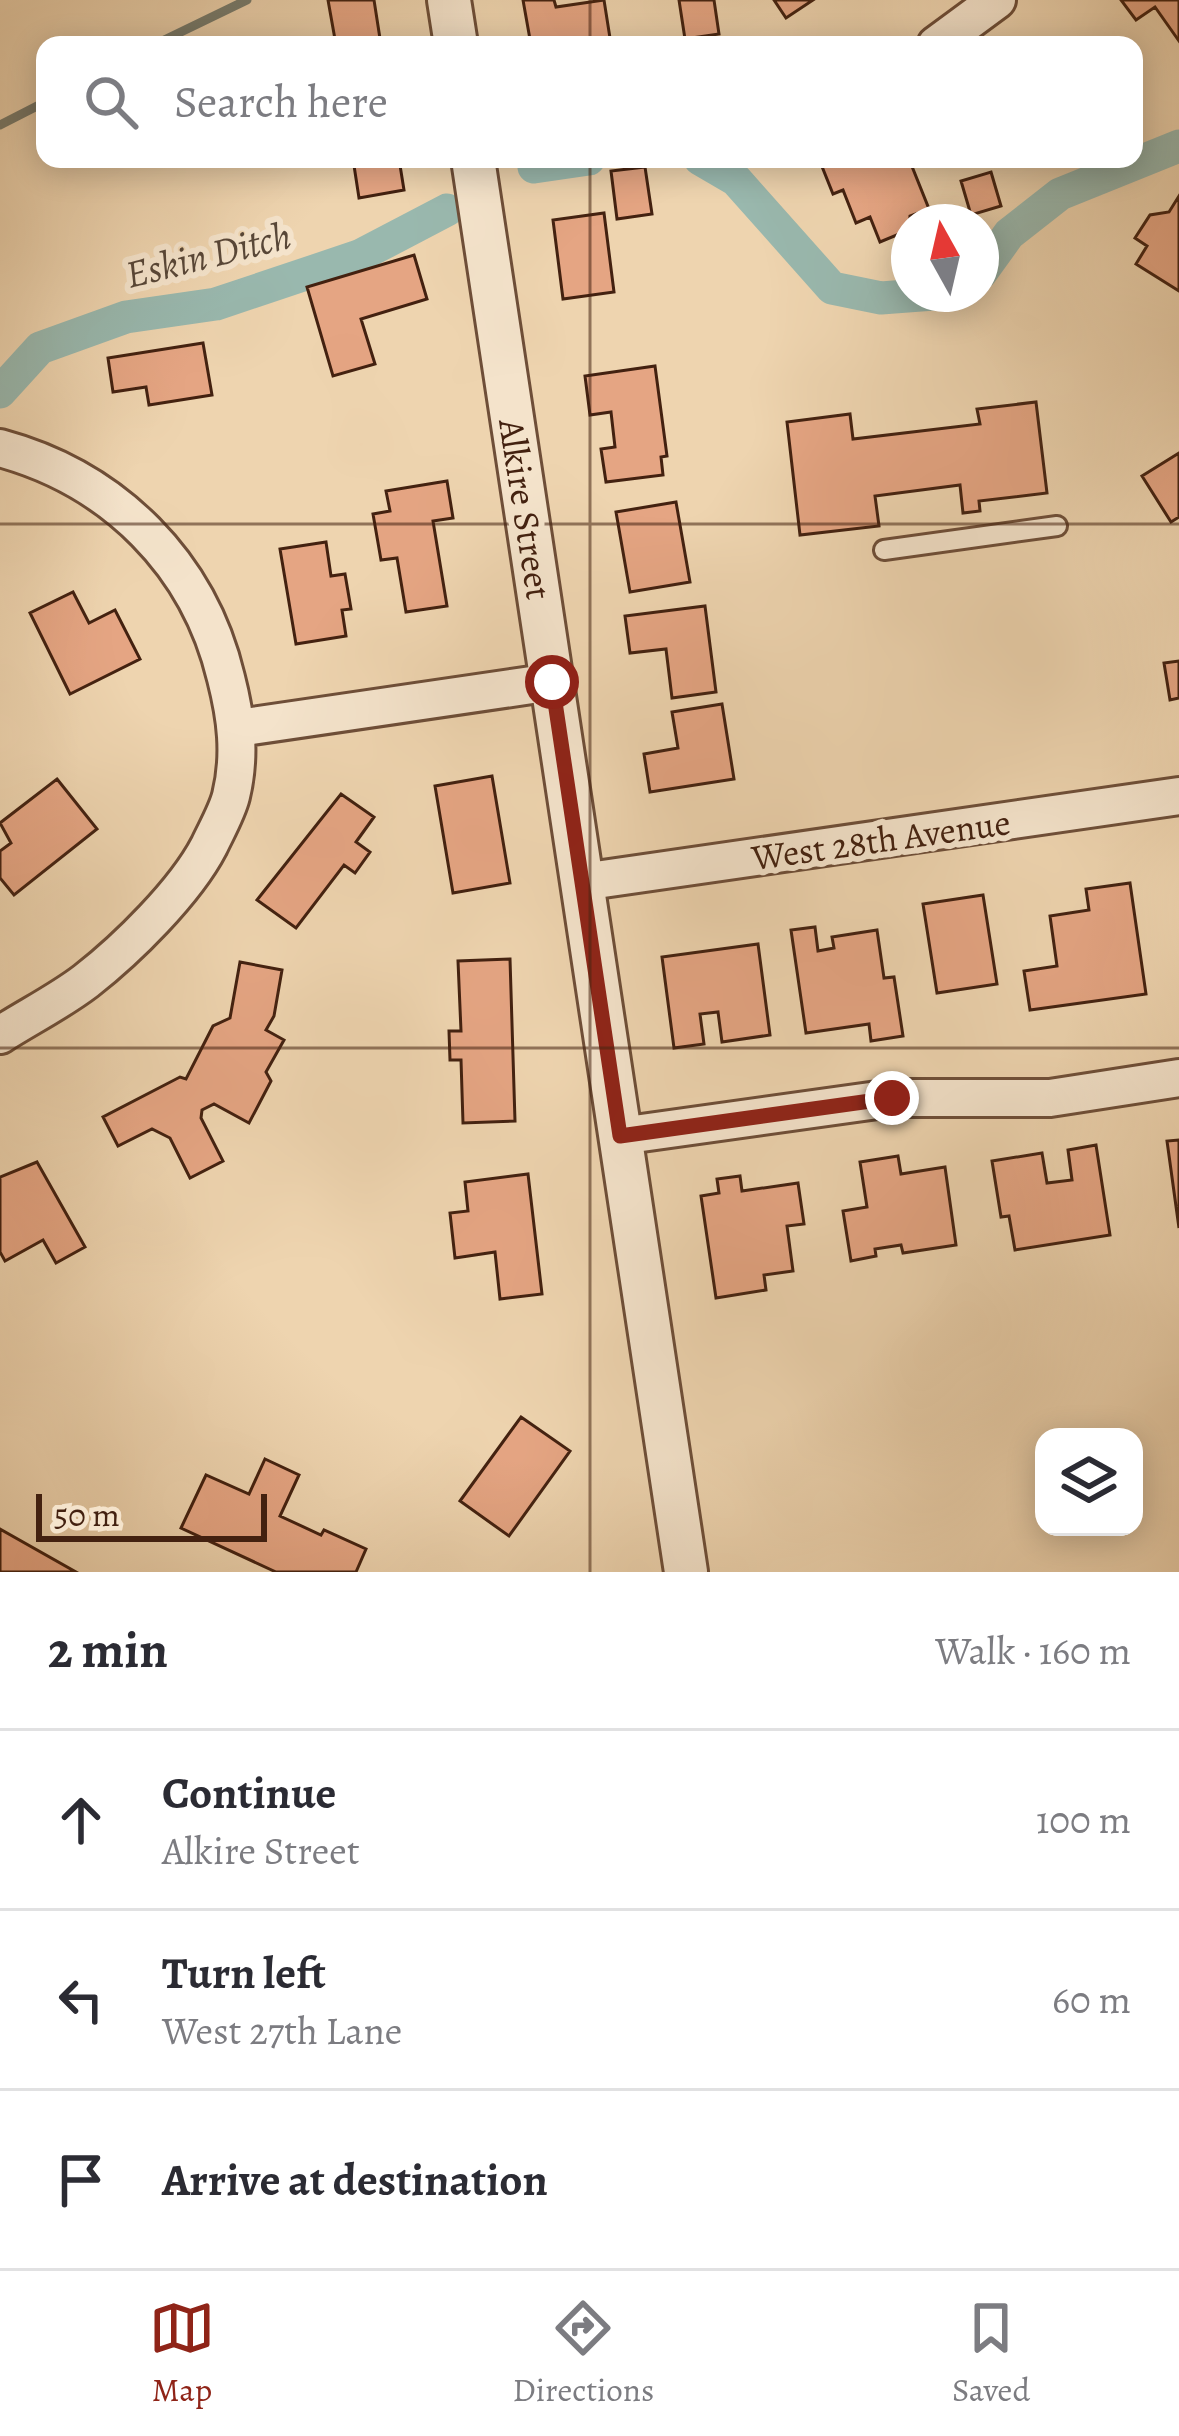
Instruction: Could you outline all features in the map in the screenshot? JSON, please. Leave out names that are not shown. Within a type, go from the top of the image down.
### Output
[{"type":"street","points":[[449,0],[455,36]]},
{"type":"street","points":[[949,36],[997,0]]},
{"type":"street","name":"Alkire Street","points":[[474,168],[686,1572]]},
{"type":"street","points":[[0,448],[25,455],[100,495],[150,534],[188,579],[217,638],[238,728],[231,797],[195,866],[160,911],[85,981],[0,1035]]},
{"type":"street","points":[[238,728],[552,682]]},
{"type":"street","name":"West 28th Avenue","points":[[582,881],[1179,796]]},
{"type":"street","points":[[620,1136],[892,1098],[1050,1098],[1179,1078]]},
{"type":"lane","points":[[884,550],[1058,526]]},
{"type":"building","points":[[328,0],[374,0],[380,36],[334,36]]},
{"type":"building","points":[[523,0],[554,0],[556,7],[604,0],[610,36],[529,36]]},
{"type":"building","points":[[679,0],[714,0],[719,34],[685,36]]},
{"type":"building","points":[[774,0],[813,0],[786,18]]},
{"type":"building","points":[[1121,0],[1179,0],[1179,41],[1155,7],[1136,20]]},
{"type":"building","points":[[354,168],[400,168],[404,190],[359,198]]},
{"type":"building","points":[[645,168],[652,214],[617,219],[611,171]]},
{"type":"building","points":[[823,168],[913,168],[927,204],[891,204],[891,237],[880,242],[870,217],[856,223],[843,190],[833,194]]},
{"type":"building","points":[[991,172],[1001,206],[968,204],[961,181]]},
{"type":"building","points":[[1179,196],[1179,291],[1136,264],[1147,246],[1135,238],[1150,215],[1169,212]]},
{"type":"building","points":[[604,213],[614,292],[563,299],[553,220]]},
{"type":"building","points":[[414,255],[427,299],[361,319],[375,364],[333,376],[307,287]]},
{"type":"building","points":[[203,343],[212,395],[149,405],[146,387],[113,392],[108,358]]},
{"type":"building","points":[[655,366],[667,456],[661,457],[663,475],[606,482],[601,449],[615,447],[611,412],[590,415],[585,376]]},
{"type":"building","points":[[1036,402],[1047,493],[979,501],[980,511],[963,513],[960,485],[875,496],[879,526],[800,535],[787,422],[850,414],[853,439],[980,424],[977,409]]},
{"type":"building","points":[[1179,453],[1179,517],[1171,522],[1142,476]]},
{"type":"building","points":[[447,481],[453,518],[433,521],[447,606],[406,612],[397,558],[381,560],[373,514],[390,511],[386,491]]},
{"type":"building","points":[[676,502],[690,582],[630,592],[616,512]]},
{"type":"building","points":[[326,542],[331,576],[345,574],[351,609],[342,610],[346,636],[296,644],[280,549]]},
{"type":"building","points":[[73,592],[89,623],[115,610],[140,659],[70,694],[30,613]]},
{"type":"building","points":[[705,606],[716,692],[672,698],[666,649],[630,653],[625,616]]},
{"type":"building","points":[[1179,661],[1179,698],[1170,700],[1164,663]]},
{"type":"building","points":[[722,704],[734,779],[650,792],[644,754],[678,748],[672,712]]},
{"type":"building","points":[[492,776],[510,883],[453,893],[435,786]]},
{"type":"building","points":[[57,779],[97,829],[14,895],[0,878],[0,851],[11,843],[0,823]]},
{"type":"building","points":[[341,794],[374,817],[356,842],[370,852],[355,873],[344,865],[296,928],[257,900]]},
{"type":"building","points":[[1130,883],[1146,994],[1030,1010],[1024,971],[1057,966],[1050,916],[1089,910],[1086,889]]},
{"type":"building","points":[[983,895],[997,984],[937,993],[923,904]]},
{"type":"building","points":[[815,927],[818,951],[834,948],[832,937],[877,930],[884,978],[894,977],[903,1036],[871,1041],[869,1024],[806,1033],[791,930]]},
{"type":"building","points":[[758,944],[770,1035],[722,1042],[718,1012],[700,1014],[704,1044],[674,1048],[662,957]]},
{"type":"building","points":[[510,959],[515,1121],[463,1123],[461,1060],[450,1060],[449,1031],[461,1031],[458,961]]},
{"type":"building","points":[[240,962],[282,970],[274,1016],[266,1030],[284,1040],[266,1072],[271,1081],[249,1123],[214,1104],[202,1110],[201,1118],[223,1161],[190,1178],[170,1138],[152,1129],[118,1146],[103,1117],[180,1077],[186,1079],[213,1026],[230,1018]]},
{"type":"building","points":[[1179,1140],[1179,1228],[1167,1141]]},
{"type":"building","points":[[1096,1145],[1110,1235],[1015,1250],[1009,1216],[1001,1217],[992,1161],[1042,1153],[1047,1183],[1072,1180],[1068,1150]]},
{"type":"building","points":[[898,1156],[901,1174],[945,1167],[956,1245],[903,1253],[901,1245],[875,1249],[876,1256],[851,1261],[843,1211],[867,1207],[860,1162]]},
{"type":"building","points":[[37,1162],[85,1247],[56,1263],[43,1240],[5,1261],[0,1252],[0,1177]]},
{"type":"building","points":[[528,1174],[542,1294],[500,1299],[495,1252],[455,1258],[450,1213],[468,1211],[465,1182]]},
{"type":"building","points":[[740,1176],[742,1191],[798,1183],[804,1224],[787,1226],[793,1271],[764,1275],[766,1290],[716,1298],[701,1196],[719,1193],[717,1179]]},
{"type":"building","points":[[521,1417],[570,1451],[509,1536],[460,1501]]},
{"type":"building","points":[[265,1459],[299,1475],[280,1516],[366,1549],[356,1572],[276,1572],[181,1528],[206,1475],[249,1494]]},
{"type":"building","points":[[0,1529],[76,1572],[0,1572]]},
{"type":"waterway","points":[[173,36],[247,0]]},
{"type":"waterway","points":[[0,125],[36,107]]},
{"type":"waterway","name":"Eskin Ditch","points":[[1143,161],[1179,146]]},
{"type":"waterway","name":"Eskin Ditch","points":[[715,168],[736,180],[832,288],[891,297]]},
{"type":"waterway","name":"Eskin Ditch","points":[[999,248],[1009,234],[1060,194],[1124,168]]},
{"type":"waterway","name":"Eskin Ditch","points":[[0,392],[40,348],[126,317],[216,304],[359,256],[447,210]]},
{"type":"route","points":[[552,682],[620,1136],[892,1098]]}]
